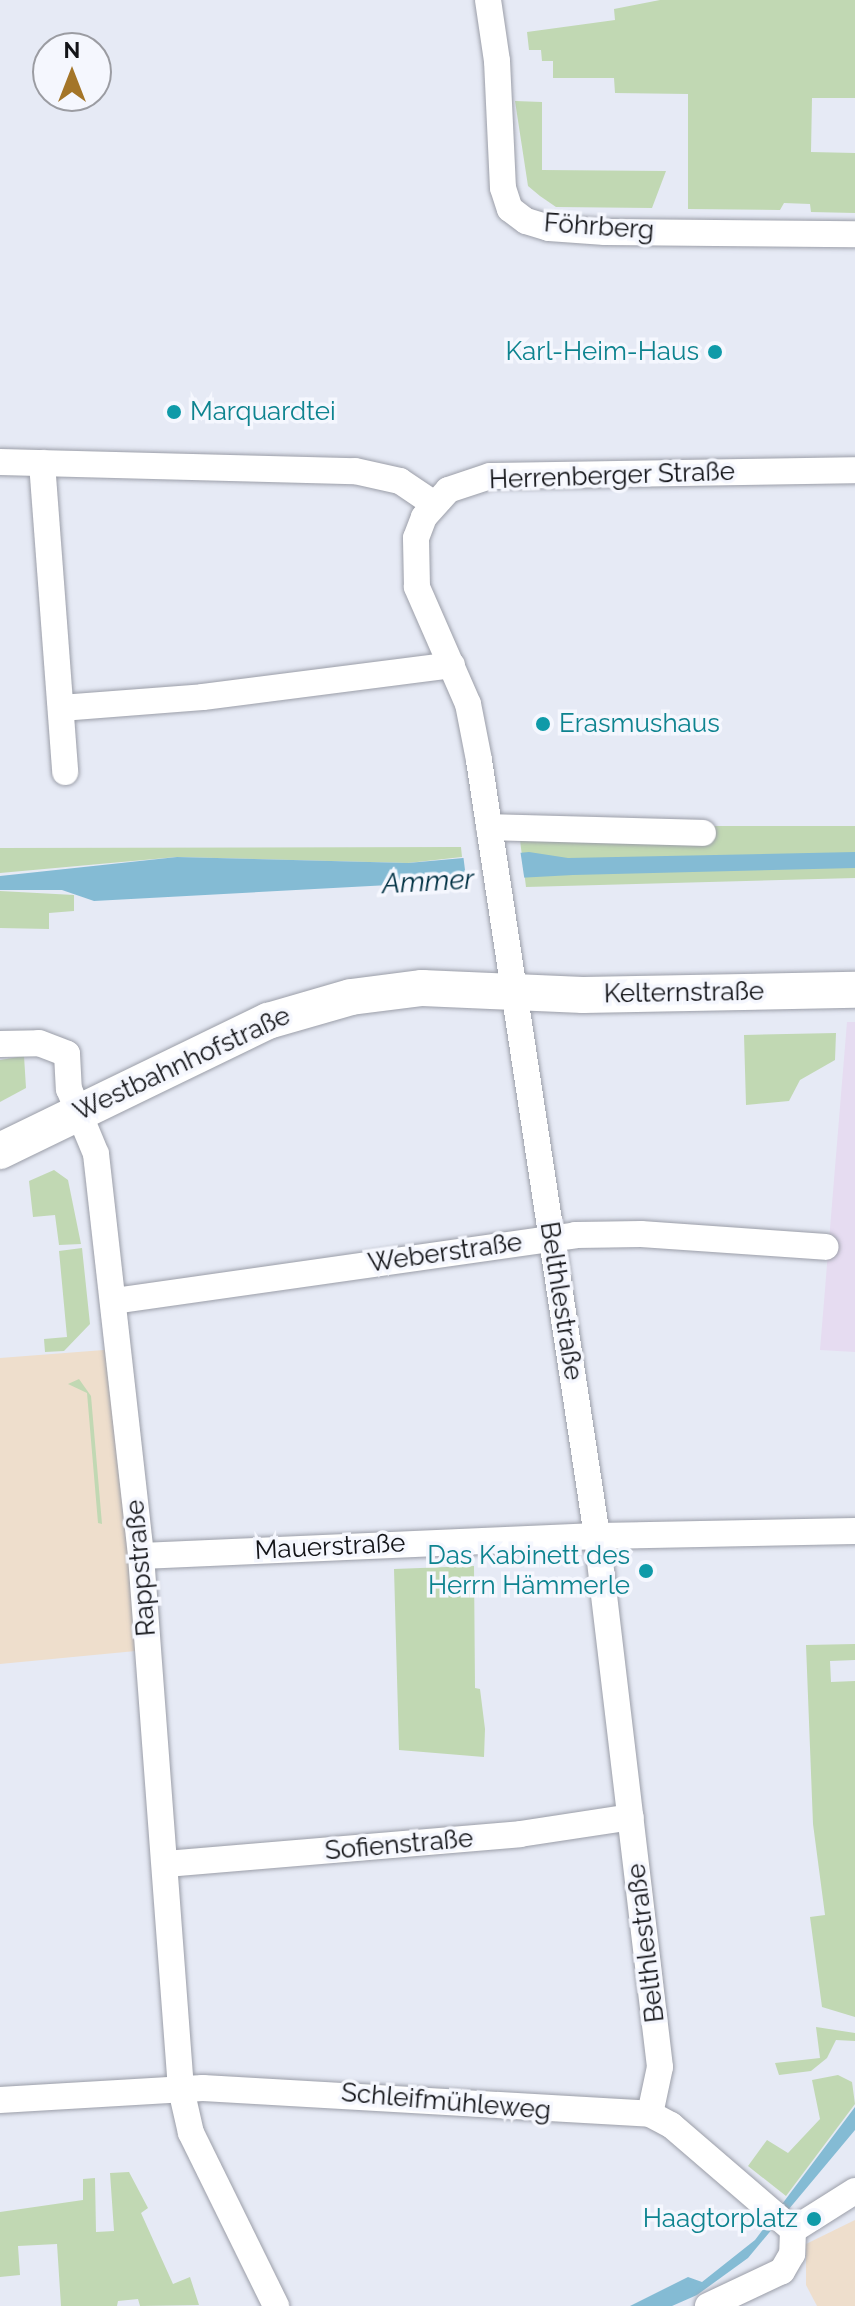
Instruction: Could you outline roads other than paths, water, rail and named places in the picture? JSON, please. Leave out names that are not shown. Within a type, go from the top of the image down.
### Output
[{"type":"main road","name":"Westbahnhofstraße","points":[[0,1151],[268,1021],[324,1003],[422,988],[514,992]]},
{"type":"main road","name":"Kelternstraße","points":[[514,992],[855,990]]},
{"type":"street","name":"Föhrberg","points":[[488,0],[497,61],[503,188],[510,209],[526,221],[549,228],[605,232],[855,234]]},
{"type":"street","points":[[0,462],[355,471],[400,481],[433,503]]},
{"type":"street","points":[[42,463],[65,772]]},
{"type":"street","name":"Herrenberger Straße","points":[[433,503],[448,490],[490,476],[855,470]]},
{"type":"street","name":"Belthlestraße","points":[[433,503],[416,538],[414,564],[428,617],[468,704],[597,1536],[660,2067],[650,2114]]},
{"type":"street","points":[[61,708],[203,697],[452,665]]},
{"type":"street","points":[[490,836],[703,833]]},
{"type":"street","name":"Rappstraße","points":[[0,1044],[39,1043],[67,1054],[66,1078],[96,1154],[141,1556],[181,2089],[191,2133],[276,2306]]},
{"type":"street","name":"Weberstraße","points":[[114,1301],[550,1238],[641,1234],[826,1247]]},
{"type":"street","name":"Mauerstraße","points":[[141,1556],[597,1536],[855,1531]]},
{"type":"street","name":"Sofienstraße","points":[[166,1864],[520,1834],[631,1817]]},
{"type":"street","name":"Schleifmühleweg","points":[[0,2100],[181,2089],[321,2092],[601,2115],[650,2114]]},
{"type":"street","points":[[650,2114],[671,2125],[793,2230]]},
{"type":"street","points":[[793,2230],[855,2191]]},
{"type":"street","points":[[708,2306],[771,2279],[792,2254],[793,2230]]},
{"type":"water","name":"Ammer","points":[[529,852],[568,858],[855,852],[855,868],[573,875],[94,901],[62,890],[0,890],[0,876],[177,857],[408,863]]},
{"type":"water","points":[[855,2107],[855,2130],[748,2258],[697,2295],[672,2306],[630,2306],[688,2277],[702,2282],[755,2240]]},
{"type":"place","name":"Karl-Heim-Haus","points":[[715,352]]},
{"type":"place","name":"Marquardtei","points":[[174,412]]},
{"type":"place","name":"Erasmushaus","points":[[543,724]]},
{"type":"place","name":"Das Kabinett des Herrn Hämmerle","points":[[646,1571]]},
{"type":"place","name":"Haagtorplatz","points":[[814,2219]]}]
